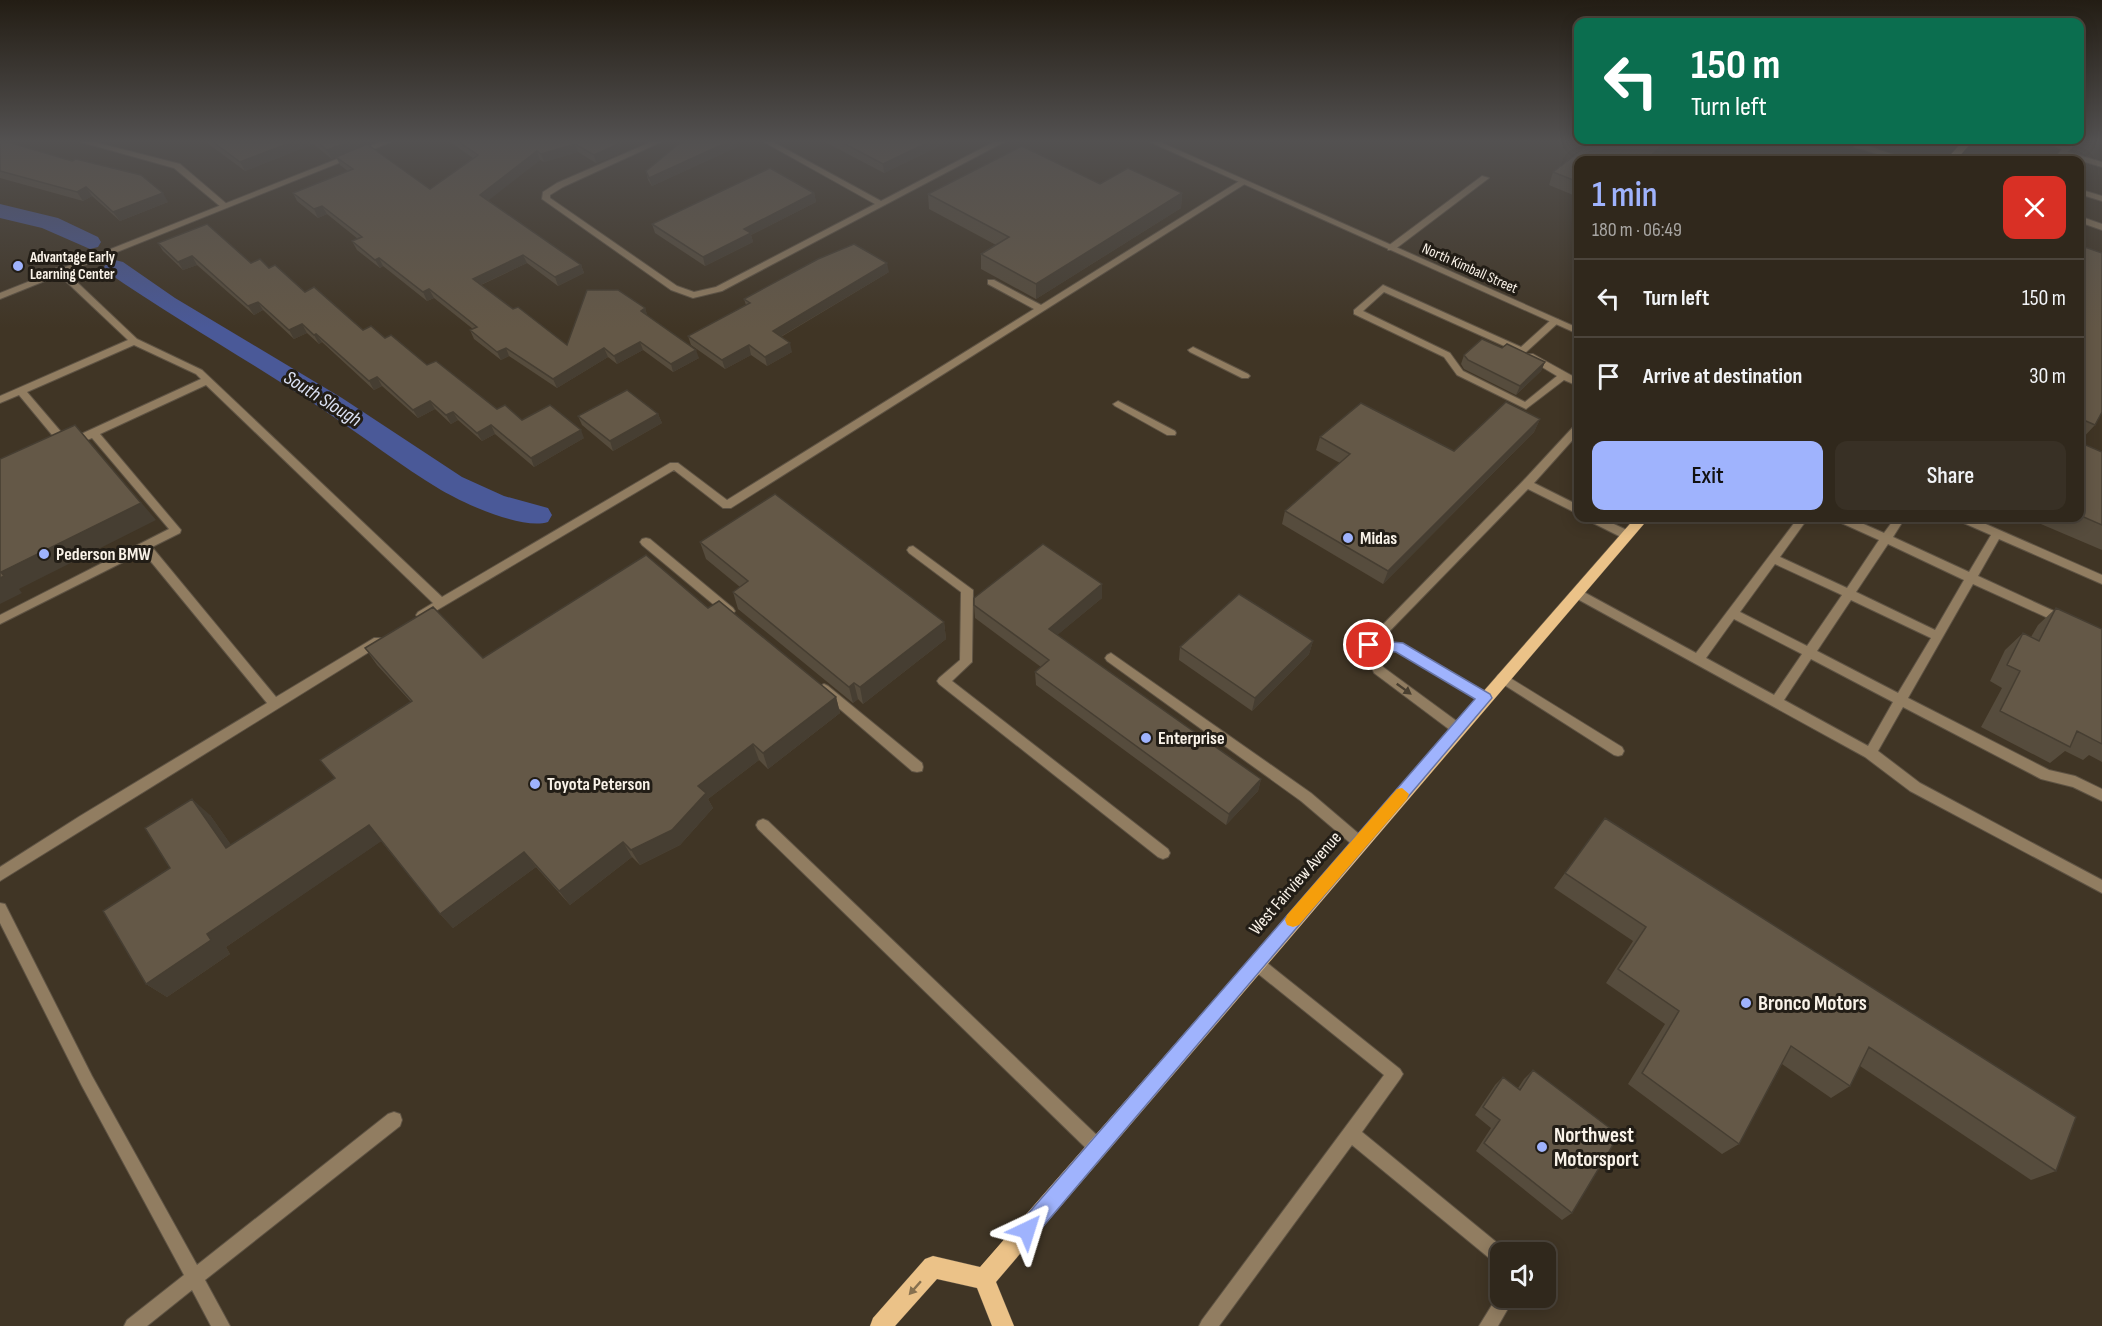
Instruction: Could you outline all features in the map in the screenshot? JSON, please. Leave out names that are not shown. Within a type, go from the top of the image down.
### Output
[{"type":"main road","name":"West Fairview Avenue","points":[[984,1279],[1638,522]]},
{"type":"main road","points":[[881,1326],[933,1267],[984,1279],[1003,1326]]},
{"type":"street","points":[[0,296],[59,270],[227,204]]},
{"type":"street","points":[[549,204],[674,288],[693,295],[719,289],[881,204]]},
{"type":"street","points":[[412,621],[674,465],[727,505],[1209,204]]},
{"type":"street","name":"North Kimball Street","points":[[1293,204],[1574,330]]},
{"type":"street","points":[[1391,248],[1450,204]]},
{"type":"street","points":[[2084,221],[2102,226]]},
{"type":"street","points":[[59,270],[134,341],[199,372],[441,603]]},
{"type":"street","points":[[991,282],[1041,309]]},
{"type":"street","points":[[1563,376],[1526,406],[1460,373],[1447,355],[1357,312],[1383,288],[1522,351],[1574,381]]},
{"type":"street","points":[[1522,351],[1555,321]]},
{"type":"street","points":[[0,400],[134,341]]},
{"type":"street","points":[[1193,350],[1245,376]]},
{"type":"street","points":[[21,391],[61,448],[207,380]]},
{"type":"street","points":[[1118,404],[1171,433]]},
{"type":"street","points":[[1369,645],[1527,484],[1574,432]]},
{"type":"street","points":[[0,621],[176,530],[94,433]]},
{"type":"street","points":[[1527,484],[1574,508]]},
{"type":"street","points":[[1601,522],[1627,535]]},
{"type":"street","points":[[1698,659],[1800,522]]},
{"type":"street","points":[[1849,522],[2072,624]]},
{"type":"street","points":[[1776,702],[1897,522]]},
{"type":"street","points":[[1972,522],[2102,580]]},
{"type":"street","points":[[1870,753],[1997,533]]},
{"type":"street","points":[[646,542],[735,616]]},
{"type":"street","points":[[145,546],[275,704]]},
{"type":"street","points":[[914,550],[967,590],[966,662],[943,681],[1163,853]]},
{"type":"street","points":[[1773,558],[1938,636]]},
{"type":"street","points":[[1576,593],[1870,753],[1915,787],[2102,887]]},
{"type":"street","points":[[1732,613],[2046,775],[2075,782],[2102,795]]},
{"type":"street","points":[[0,875],[85,820],[392,633]]},
{"type":"street","points":[[1369,645],[1399,647],[1485,698]]},
{"type":"street","points":[[1369,645],[1378,670],[1458,729]]},
{"type":"street","points":[[1111,658],[1306,798],[1360,843]]},
{"type":"street","points":[[1502,678],[1618,751]]},
{"type":"street","points":[[815,682],[917,767]]},
{"type":"street","points":[[763,825],[1098,1149]]},
{"type":"street","points":[[0,909],[87,1081],[221,1326]]},
{"type":"street","points":[[1208,1326],[1395,1074],[1256,963]]},
{"type":"street","points":[[133,1326],[394,1120]]},
{"type":"street","points":[[1350,1134],[1490,1248]]},
{"type":"street","points":[[1488,1326],[1500,1308]]},
{"type":"building","points":[[104,204],[134,204],[113,212]]},
{"type":"building","points":[[307,204],[493,204],[581,265],[555,277],[523,255],[473,279],[513,309],[518,307],[567,345],[587,290],[618,290],[645,308],[641,311],[696,350],[671,364],[640,342],[614,356],[604,348],[553,379],[506,348],[497,352],[470,330],[477,327],[429,289],[423,292],[379,258],[375,260],[352,241],[362,237],[322,206],[314,209]]},
{"type":"building","points":[[694,204],[793,204],[744,229],[751,233],[703,257],[652,224]]},
{"type":"building","points":[[947,204],[1165,204],[1036,284],[981,254],[1009,237]]},
{"type":"building","points":[[207,224],[251,263],[260,259],[269,268],[275,265],[305,292],[314,287],[363,330],[371,326],[385,338],[391,335],[427,365],[436,361],[497,409],[505,405],[522,420],[550,405],[581,430],[531,458],[491,425],[477,433],[453,412],[446,415],[430,401],[413,410],[377,377],[369,381],[302,324],[289,330],[258,302],[248,306],[192,256],[178,262],[158,243]]},
{"type":"building","points":[[854,244],[887,263],[773,331],[790,343],[765,357],[749,345],[722,360],[688,336],[750,303],[744,299],[818,259]]},
{"type":"building","points":[[2084,247],[2102,253],[2102,412],[2095,425],[2084,420]]},
{"type":"building","points":[[1482,339],[1502,348],[1507,344],[1545,362],[1520,386],[1468,360],[1464,355]]},
{"type":"building","points":[[627,390],[658,414],[610,441],[578,416]]},
{"type":"building","points":[[1506,402],[1540,419],[1388,571],[1285,511],[1350,454],[1320,437],[1361,403],[1454,451]]},
{"type":"building","name":"Pederson BMW","points":[[75,425],[141,503],[1,572],[4,576],[0,578],[0,459]]},
{"type":"building","points":[[2084,444],[2102,452],[2102,525],[2084,517]]},
{"type":"building","points":[[775,494],[944,622],[860,687],[854,683],[849,687],[733,592],[748,581],[700,542]]},
{"type":"building","points":[[1043,544],[1102,584],[1049,629],[1261,779],[1229,814],[1035,672],[1049,660],[974,605],[974,598]]},
{"type":"building","name":"Toyota Peterson","points":[[646,555],[708,608],[719,601],[836,697],[763,753],[753,744],[698,786],[706,793],[672,830],[631,850],[623,842],[559,891],[524,852],[440,914],[369,825],[207,934],[211,940],[146,984],[103,911],[170,868],[145,828],[192,799],[226,848],[335,778],[320,760],[412,701],[365,648],[433,607],[483,658]]},
{"type":"building","points":[[1239,594],[1313,641],[1255,698],[1180,647]]},
{"type":"building","points":[[2056,608],[2102,629],[2102,744],[2077,731],[2070,747],[2000,711],[2020,671],[2007,665],[2023,633],[2039,641]]},
{"type":"building","name":"Bronco Motors","points":[[1605,818],[2076,1117],[2056,1171],[1869,1047],[1850,1086],[1791,1046],[1739,1144],[1642,1073],[1679,1011],[1618,969],[1646,927],[1565,873]]},
{"type":"building","name":"Northwest Motorsport","points":[[1533,1070],[1619,1135],[1572,1213],[1484,1143],[1500,1120],[1483,1107],[1503,1077],[1520,1090]]},
{"type":"waterway","name":"South Slough","points":[[0,211],[50,223],[90,242]]},
{"type":"waterway","name":"South Slough","points":[[115,267],[167,303],[333,404],[452,484],[496,504],[538,515]]},
{"type":"slow traffic","points":[[1293,920],[1402,794]]},
{"type":"place","name":"Advantage Early Learning Center","points":[[18,266]]},
{"type":"place","name":"Midas","points":[[1348,538]]},
{"type":"place","name":"Pederson BMW","points":[[44,554]]},
{"type":"place","name":"Enterprise","points":[[1146,738]]},
{"type":"place","name":"Toyota Peterson","points":[[535,784]]},
{"type":"place","name":"Bronco Motors","points":[[1746,1003]]},
{"type":"place","name":"Northwest Motorsport","points":[[1542,1147]]},
{"type":"route","points":[[1027,1230],[1485,698],[1399,647],[1369,645]]}]
